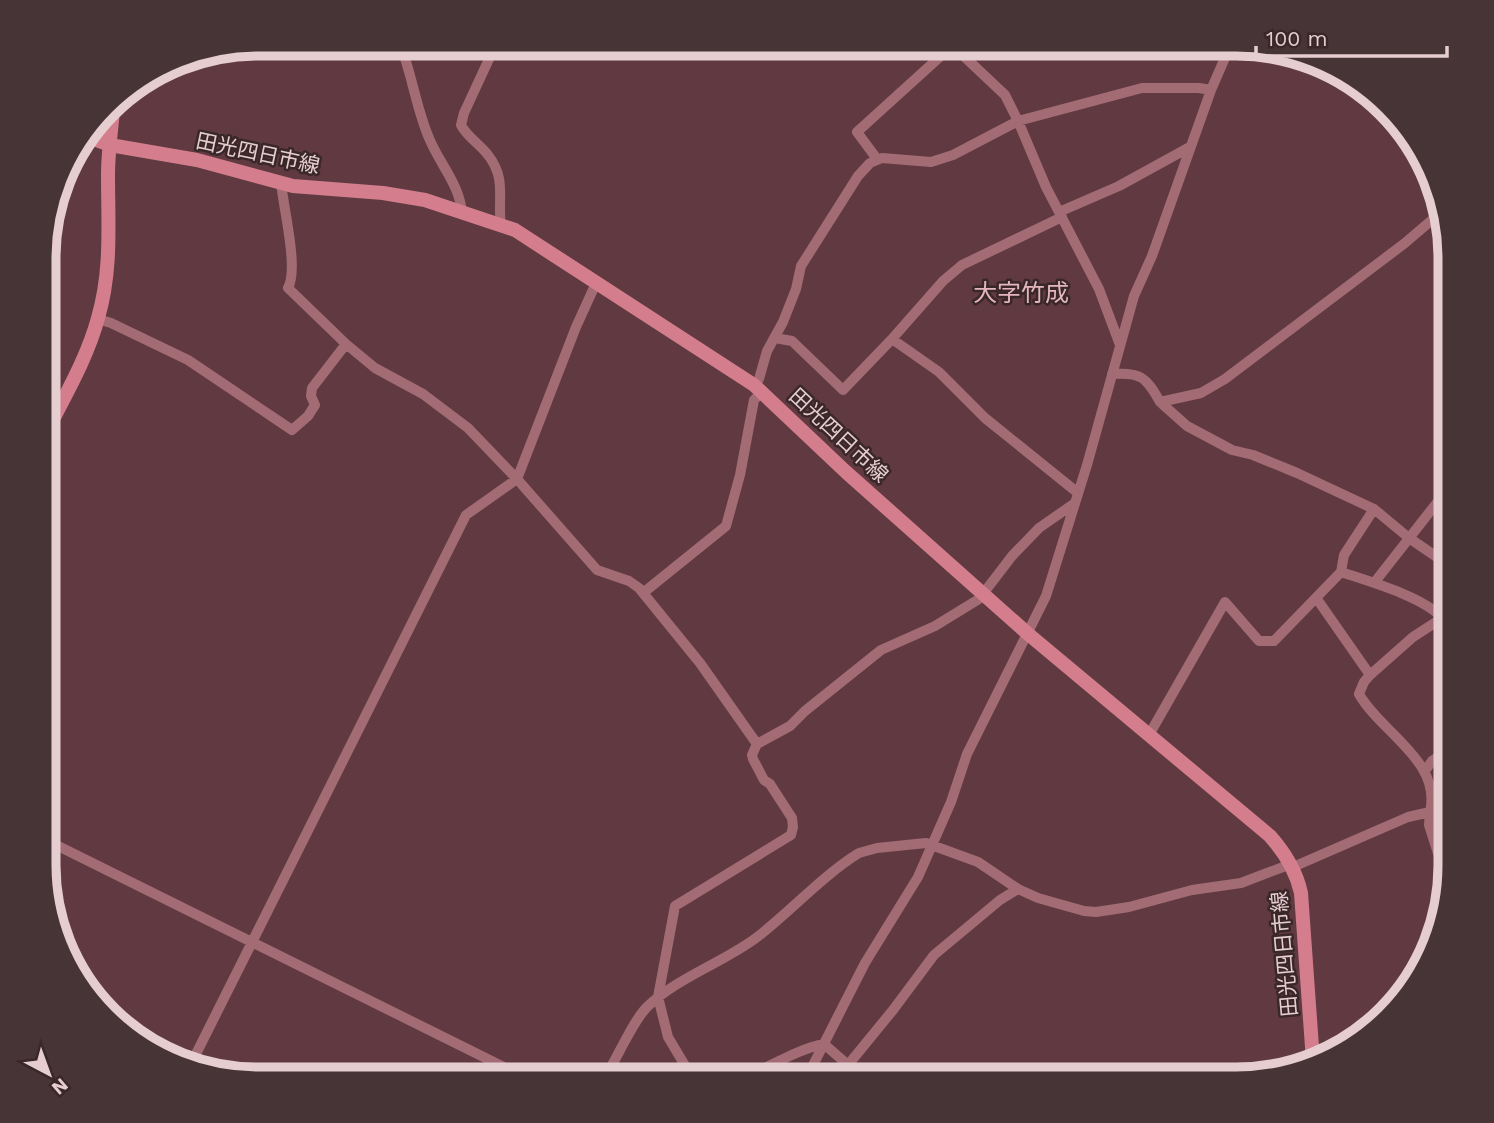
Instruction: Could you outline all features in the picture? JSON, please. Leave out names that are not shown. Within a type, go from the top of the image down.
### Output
[{"type":"main road","points":[[56,413],[85,355],[98,319],[109,255],[108,173],[112,119]]},
{"type":"main road","name":"田光四日市線","points":[[95,140],[110,145],[197,160],[308,188],[383,193],[425,200],[515,230],[758,388],[1027,633],[1270,836],[1292,865],[1301,893],[1312,1052]]},
{"type":"street","points":[[404,56],[425,129],[461,200],[462,213]]},
{"type":"street","points":[[489,56],[461,125],[465,133],[488,155],[499,176],[502,189],[499,210],[501,226]]},
{"type":"street","points":[[877,159],[857,132],[939,56]]},
{"type":"street","points":[[964,56],[1004,95],[1060,215],[1099,289],[1120,345]]},
{"type":"street","points":[[812,1067],[870,954],[918,877],[933,846],[967,754],[1046,596],[1077,498],[1134,296],[1152,256],[1211,90],[1226,56]]},
{"type":"street","points":[[643,593],[726,526],[767,351],[796,289],[806,257],[864,168],[877,159],[931,162],[965,149],[1018,121],[1142,88],[1211,90]]},
{"type":"street","points":[[775,338],[792,341],[843,390],[943,281],[962,265],[1190,147]]},
{"type":"street","points":[[281,182],[292,253],[292,281],[288,288],[375,368],[423,394],[468,428],[597,569],[629,581],[643,593],[700,663],[757,744]]},
{"type":"street","points":[[1160,402],[1201,393],[1225,379],[1433,219]]},
{"type":"street","points":[[195,1056],[466,515],[517,479],[576,327],[597,281]]},
{"type":"street","points":[[98,319],[188,360],[292,430],[312,412],[315,405],[311,396],[312,388],[346,344]]},
{"type":"street","points":[[892,339],[939,372],[985,418],[1077,498]]},
{"type":"street","points":[[1112,374],[1132,373],[1143,378],[1160,402],[1187,426],[1232,450],[1286,468],[1374,509],[1438,558]]},
{"type":"street","points":[[686,1067],[668,1037],[658,997],[675,906],[791,835],[793,827],[792,818],[753,759],[757,744],[790,726],[881,650],[935,626],[984,595],[1012,556],[1039,528],[1077,498]]},
{"type":"street","points":[[1374,583],[1438,501]]},
{"type":"street","points":[[1149,735],[1225,602],[1259,640],[1274,641],[1341,572],[1344,555],[1374,509]]},
{"type":"street","points":[[1341,572],[1374,583],[1438,611]]},
{"type":"street","points":[[1317,598],[1370,675]]},
{"type":"street","points":[[1438,620],[1413,637],[1370,675],[1360,689],[1362,698],[1425,771],[1433,801],[1429,824],[1438,853]]},
{"type":"street","points":[[1425,771],[1438,757]]},
{"type":"street","points":[[611,1067],[639,1016],[658,997],[757,937],[859,853],[919,842],[978,862],[1017,889],[1071,908],[1105,911],[1192,890],[1241,883],[1408,817],[1430,812]]},
{"type":"street","points":[[56,845],[504,1067]]},
{"type":"street","points":[[824,1044],[848,1065],[894,1010],[934,955],[1017,889]]},
{"type":"street","points":[[771,1067],[807,1047],[824,1044]]},
{"type":"district","name":"大字竹成","points":[[1021,293]]}]
